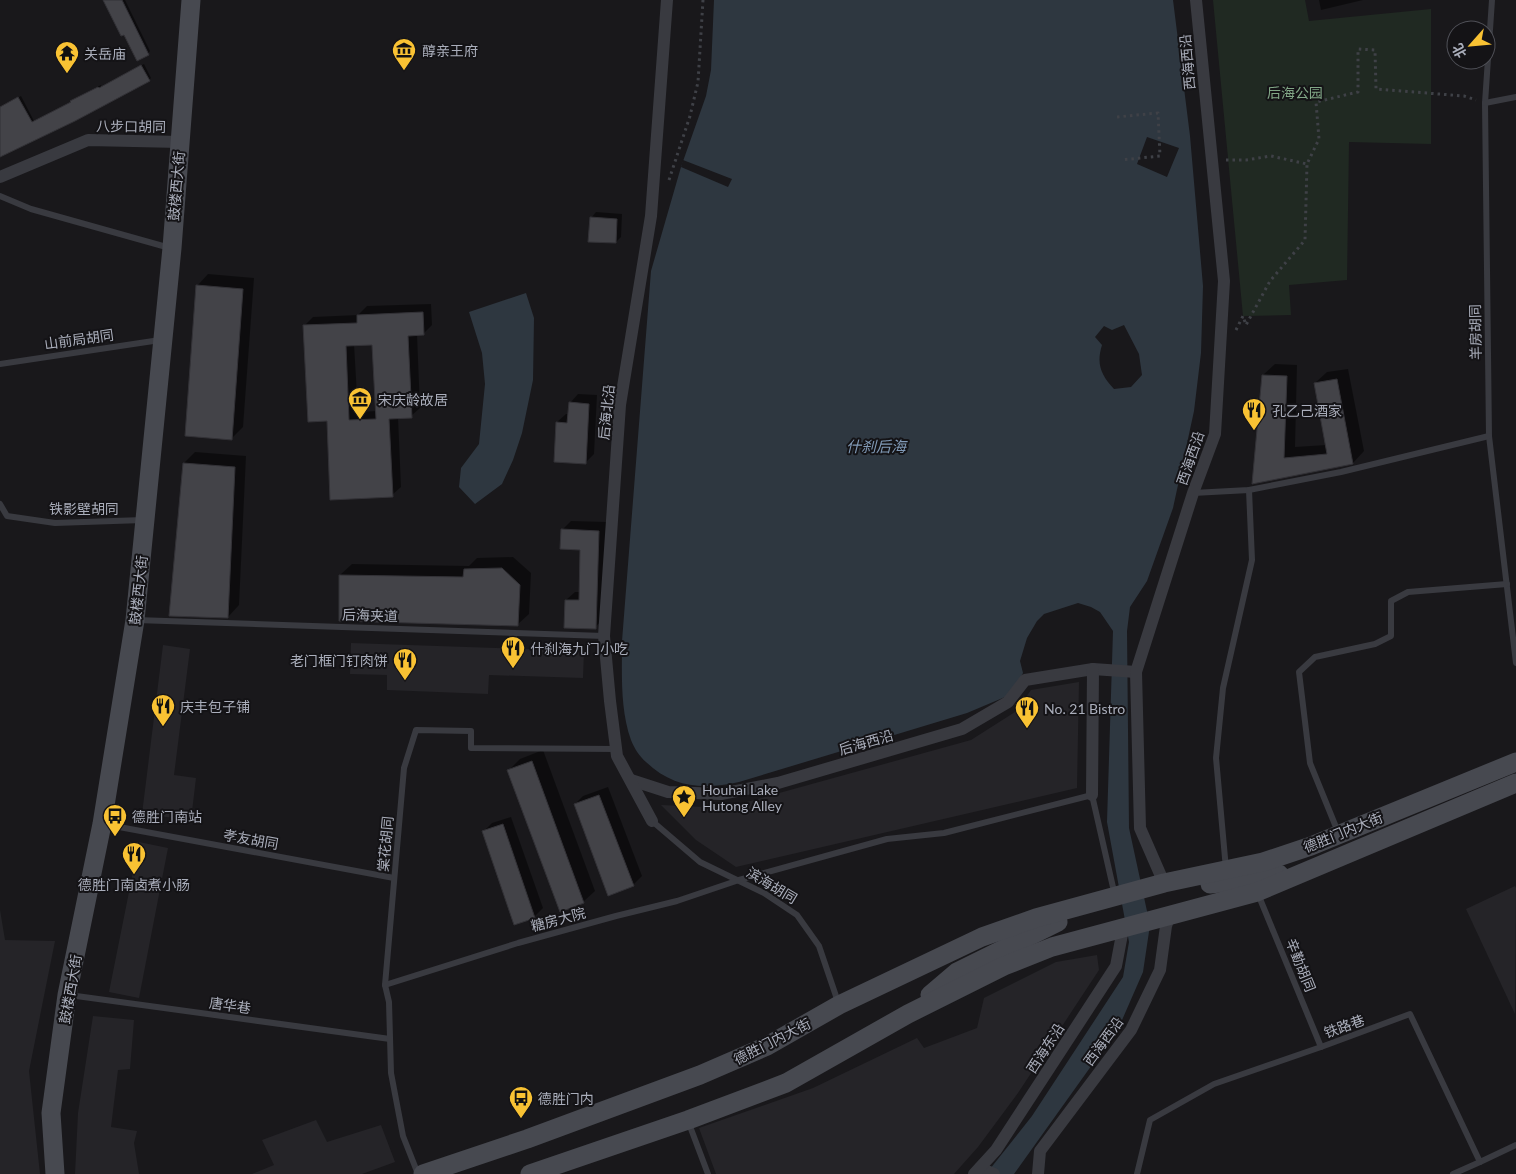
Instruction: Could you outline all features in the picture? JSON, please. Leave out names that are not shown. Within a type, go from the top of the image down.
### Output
[{"type":"main road","name":"鼓楼西大街","points":[[55,1174],[51,1113],[68,995],[102,824],[135,620],[172,248],[191,0]]},
{"type":"main road","name":"德胜门内大街","points":[[1166,887],[1262,862],[1311,846],[1516,762]]},
{"type":"main road","name":"德胜门内大街","points":[[1123,929],[1257,892],[1516,783]]},
{"type":"main road","name":"德胜门内大街","points":[[1166,887],[1251,880],[1322,866]]},
{"type":"main road","points":[[908,1014],[956,972],[1054,923],[1116,901],[1166,887]]},
{"type":"main road","name":"德胜门内大街","points":[[423,1174],[527,1139],[700,1075],[767,1046],[839,1005],[982,936],[1036,918],[1116,901]]},
{"type":"main road","points":[[530,1174],[688,1120],[786,1083],[908,1014],[1004,966],[1052,947],[1123,929]]},
{"type":"street","name":"后海北沿","points":[[652,820],[617,756],[604,636],[620,405],[651,216],[668,0]]},
{"type":"street","name":"西海西沿","points":[[1166,887],[1140,828],[1136,672],[1193,493],[1215,434],[1224,281],[1196,0]]},
{"type":"street","name":"八步口胡同","points":[[0,177],[88,140],[180,142]]},
{"type":"street","name":"后海西沿","points":[[631,780],[668,792],[721,794],[778,783],[962,729],[1008,702],[1025,680],[1093,669],[1136,672]]},
{"type":"street","points":[[1092,795],[1093,669]]},
{"type":"street","name":"西海西沿","points":[[1038,1174],[1040,1151],[1132,1030],[1160,970],[1166,926],[1170,915]]},
{"type":"street","name":"西海东沿","points":[[984,1172],[996,1150],[1116,966],[1123,929]]},
{"type":"lane","name":"羊房胡同","points":[[1492,0],[1485,102],[1489,436],[1516,663]]},
{"type":"lane","points":[[1485,102],[1516,97]]},
{"type":"lane","points":[[0,196],[31,209],[172,248]]},
{"type":"lane","name":"山前局胡同","points":[[0,364],[162,340]]},
{"type":"lane","points":[[1193,493],[1250,490],[1341,472],[1489,436]]},
{"type":"lane","points":[[1226,870],[1216,758],[1223,688],[1252,560],[1250,490]]},
{"type":"lane","name":"铁影壁胡同","points":[[0,504],[7,516],[54,522],[145,520]]},
{"type":"lane","points":[[1339,834],[1310,763],[1299,672],[1315,657],[1375,644],[1391,636],[1390,601],[1408,592],[1506,584]]},
{"type":"lane","name":"后海夹道","points":[[135,620],[604,636]]},
{"type":"lane","name":"棠花胡同","points":[[418,1174],[403,1136],[391,1073],[389,1002],[385,985],[404,768],[416,730],[471,731],[471,748],[617,749]]},
{"type":"lane","points":[[1092,795],[1116,901]]},
{"type":"lane","name":"糖房大院","points":[[385,985],[518,943],[677,901],[739,880],[887,839],[944,833],[1092,795]]},
{"type":"lane","name":"滨海胡同","points":[[652,820],[700,862],[764,892],[797,915],[819,946],[839,1005]]},
{"type":"lane","name":"孝友胡同","points":[[102,824],[394,878]]},
{"type":"lane","name":"辛勤胡同","points":[[1257,892],[1321,1047]]},
{"type":"lane","name":"唐华巷","points":[[68,995],[390,1039]]},
{"type":"lane","name":"铁路巷","points":[[1137,1174],[1150,1120],[1214,1084],[1410,1014],[1480,1162]]},
{"type":"lane","points":[[688,1120],[708,1174]]},
{"type":"lane","points":[[1454,1174],[1516,1145]]},
{"type":"path","points":[[668,182],[690,116],[698,82],[703,0]]},
{"type":"path","points":[[1235,333],[1243,316],[1246,325],[1270,281],[1305,240],[1307,164],[1319,139],[1316,102],[1358,92],[1358,49],[1376,50],[1376,89],[1464,96],[1485,102]]},
{"type":"path","points":[[1117,117],[1158,113],[1160,156],[1122,160]]},
{"type":"path","points":[[1211,160],[1246,160],[1271,156],[1307,164]]},
{"type":"shaded area","points":[[351,643],[584,651],[583,678],[489,675],[488,694],[387,690],[387,675],[350,674]]},
{"type":"shaded area","points":[[163,645],[190,649],[174,775],[196,778],[191,820],[142,814]]},
{"type":"shaded area","points":[[1079,682],[1077,788],[736,867],[696,840],[661,805],[725,808],[971,740],[1015,712],[1031,690]]},
{"type":"shaded area","points":[[139,842],[168,848],[139,998],[109,992]]},
{"type":"shaded area","points":[[1515,886],[1516,888],[1515,1014],[1466,909]]},
{"type":"shaded area","points":[[0,910],[5,940],[55,941],[29,1071],[40,1174],[0,1174]]},
{"type":"shaded area","points":[[1097,955],[1099,970],[1018,1093],[978,1147],[954,1174],[716,1174],[699,1128],[813,1088],[917,1038],[924,1048],[977,1028],[984,998],[1056,962]]},
{"type":"shaded area","points":[[93,1016],[134,1020],[130,1069],[118,1070],[111,1127],[137,1131],[134,1143],[139,1174],[75,1174],[78,1113]]},
{"type":"shaded area","points":[[316,1120],[327,1142],[381,1125],[395,1162],[362,1174],[252,1174],[274,1165],[262,1140]]},
{"type":"green space","name":"后海公园","points":[[1213,0],[1305,0],[1309,21],[1431,9],[1431,144],[1349,142],[1347,280],[1289,285],[1291,315],[1243,316]]},
{"type":"water","name":"什刹后海","points":[[714,0],[1173,0],[1190,136],[1203,286],[1201,353],[1194,411],[1173,508],[1147,581],[1130,607],[1127,631],[1129,828],[1150,925],[1143,972],[1119,1027],[1014,1174],[986,1174],[1032,1116],[1123,977],[1129,942],[1107,822],[1113,631],[1100,612],[1078,603],[1044,614],[1037,621],[1027,638],[1020,661],[1023,673],[1013,690],[1005,697],[967,713],[739,782],[726,785],[701,786],[678,782],[667,777],[656,771],[639,755],[632,743],[627,728],[622,691],[622,641],[651,271],[681,167],[706,96],[711,70]],"holes":[[[1147,137],[1179,148],[1167,177],[1137,164]],[[1124,325],[1139,354],[1142,375],[1131,387],[1114,389],[1101,369],[1100,352],[1102,345],[1095,337],[1104,326],[1112,330]]]},
{"type":"water","points":[[526,293],[534,318],[533,380],[522,433],[502,484],[475,504],[459,487],[461,468],[479,444],[485,384],[482,353],[469,312]]},
{"type":"pier","points":[[683,160],[732,179],[728,187],[681,167]]},
{"type":"building","points":[[103,0],[122,0],[149,55],[137,61],[124,35],[121,36]]},
{"type":"building","points":[[141,65],[150,81],[75,121],[0,157],[0,107],[18,97],[32,122]]},
{"type":"building","points":[[590,217],[617,219],[616,243],[588,242]]},
{"type":"building","points":[[196,285],[243,289],[232,440],[185,436]]},
{"type":"building","points":[[423,312],[424,335],[408,336],[412,418],[389,419],[393,497],[330,500],[327,421],[308,422],[303,325],[357,323],[357,315]],"holes":[[[372,345],[376,419],[349,420],[346,346]]]},
{"type":"building","points":[[1262,375],[1287,376],[1284,458],[1327,454],[1314,383],[1337,379],[1353,464],[1252,484]]},
{"type":"building","points":[[569,402],[589,404],[586,464],[554,462],[556,422],[567,423]]},
{"type":"building","points":[[183,463],[235,467],[228,618],[169,616]]},
{"type":"building","points":[[561,529],[599,531],[596,629],[564,628],[565,600],[579,600],[580,550],[560,549]]},
{"type":"building","points":[[502,568],[520,585],[518,626],[339,621],[339,575],[463,577],[464,569]]},
{"type":"building","points":[[532,761],[584,903],[560,912],[507,770]]},
{"type":"building","points":[[599,795],[634,886],[608,896],[574,804]]},
{"type":"building","points":[[503,824],[535,918],[514,925],[482,831]]},
{"type":"place","name":"醇亲王府","points":[[404,71]]},
{"type":"place","name":"关岳庙","points":[[67,74]]},
{"type":"place","name":"宋庆龄故居","points":[[360,420]]},
{"type":"place","name":"孔乙己酒家","points":[[1254,431]]},
{"type":"place","name":"什刹海九门小吃","points":[[513,669]]},
{"type":"place","name":"老门框门钉肉饼","points":[[405,681]]},
{"type":"place","name":"庆丰包子铺","points":[[163,727]]},
{"type":"place","name":"No. 21 Bistro","points":[[1027,729]]},
{"type":"place","name":"Houhai Lake Hutong Alley","points":[[684,818]]},
{"type":"place","name":"德胜门南站","points":[[115,837]]},
{"type":"place","name":"德胜门南卤煮小肠","points":[[134,875]]},
{"type":"place","name":"德胜门内","points":[[521,1119]]}]
